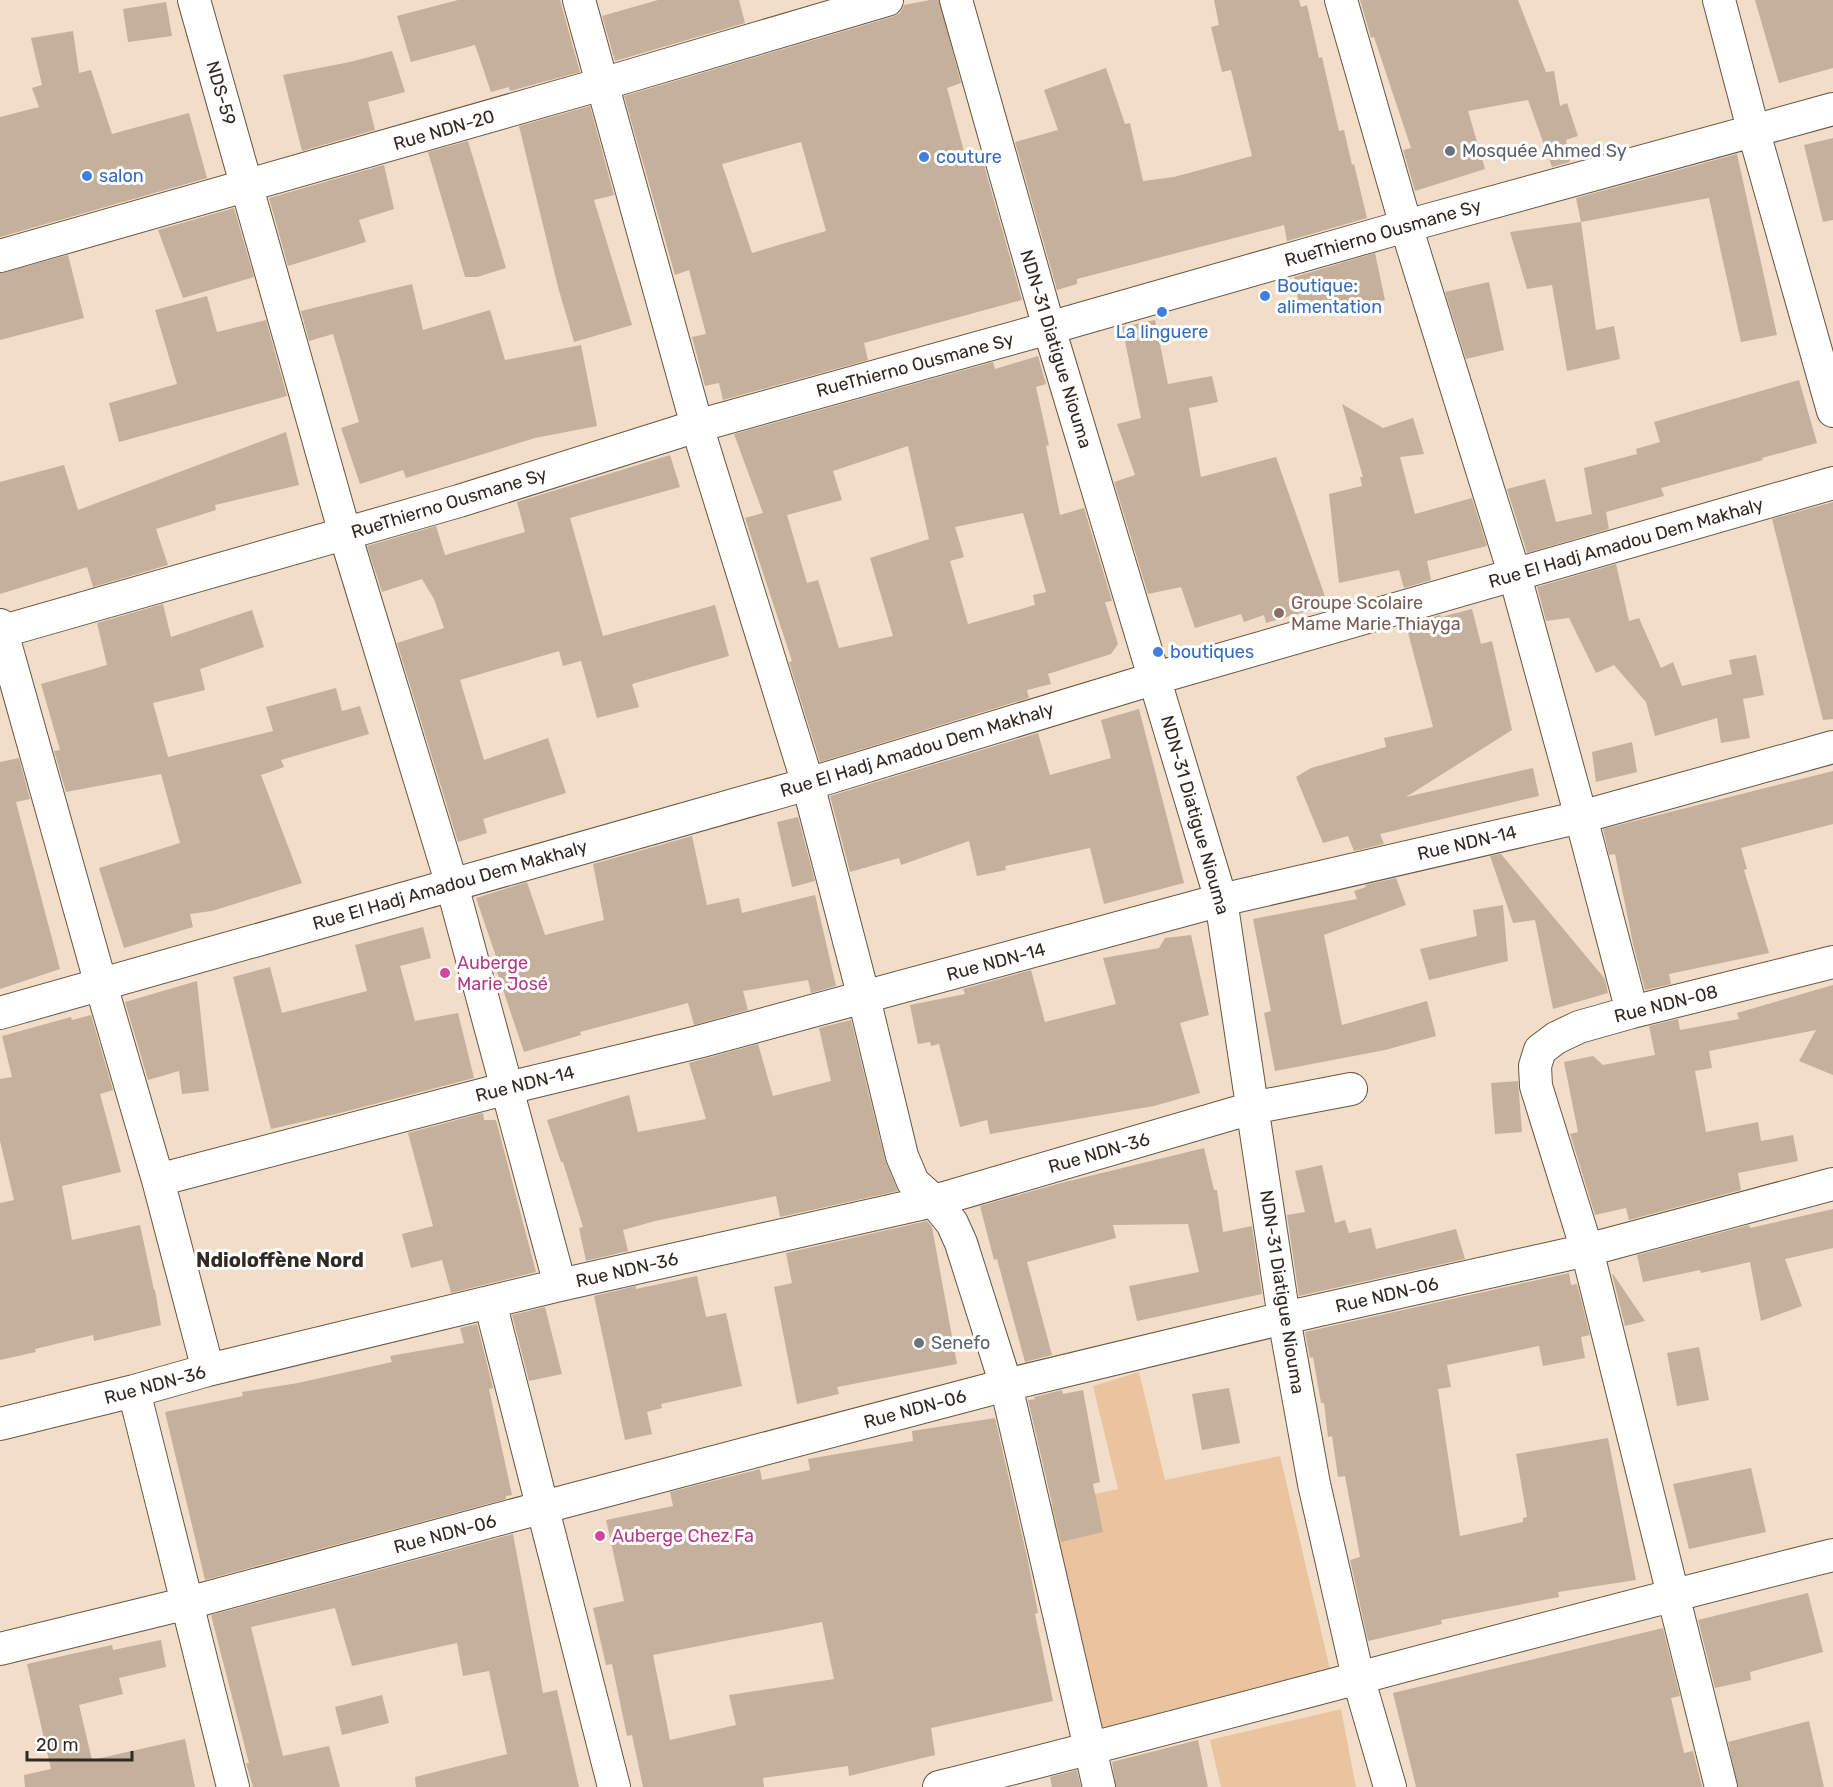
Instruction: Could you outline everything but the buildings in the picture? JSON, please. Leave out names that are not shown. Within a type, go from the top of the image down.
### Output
[{"type":"street","name":"NDS-59","points":[[195,0],[345,534],[452,885],[560,1285]]},
{"type":"street","points":[[579,0],[696,426],[808,784],[864,998],[902,1156],[913,1182],[952,1222],[961,1243],[1006,1385],[1099,1787]]},
{"type":"street","name":"Rue NDN-20","points":[[0,256],[887,0]]},
{"type":"street","name":"NDN-31 Diatigue Niouma","points":[[956,0],[1049,328],[1221,900],[1284,1318],[1314,1484],[1358,1677],[1390,1787]]},
{"type":"street","points":[[1341,0],[1406,226],[1515,576],[1632,1011]]},
{"type":"street","points":[[1719,0],[1833,411]]},
{"type":"street","name":"RueThierno Ousmane Sy","points":[[1,629],[459,501],[696,426],[1753,129],[1833,109]]},
{"type":"street","name":"Rue El Hadj Amadou Dem Makhaly","points":[[0,1013],[808,784],[1156,678],[1833,483]]},
{"type":"street","points":[[1,629],[101,985],[159,1180],[208,1370]]},
{"type":"street","name":"Rue NDN-14","points":[[159,1180],[508,1088],[698,1042],[1221,900],[1581,817],[1833,747]]},
{"type":"street","name":"Rue NDN-08","points":[[1587,1250],[1536,1086],[1535,1066],[1540,1050],[1556,1038],[1579,1027],[1632,1011],[1833,962]]},
{"type":"street","name":"Rue NDN-36","points":[[0,1424],[208,1370],[560,1285],[934,1201],[1252,1108],[1351,1089]]},
{"type":"street","name":"Rue NDN-06","points":[[0,1649],[188,1603],[1006,1385],[1284,1318],[1587,1250],[1833,1184]]},
{"type":"street","points":[[1587,1250],[1721,1787]]},
{"type":"street","points":[[490,1302],[614,1787]]},
{"type":"street","points":[[134,1391],[233,1787]]},
{"type":"street","points":[[939,1787],[1674,1594],[1833,1556]]},
{"type":"shaded area","points":[[1139,1372],[1165,1480],[1280,1456],[1330,1669],[1094,1732],[1046,1505],[1118,1489],[1093,1386]]},
{"type":"shaded area","points":[[1341,1709],[1356,1787],[1221,1787],[1210,1740]]},
{"type":"place","name":"Mosquée Ahmed Sy","points":[[1450,151]]},
{"type":"place","name":"couture","points":[[924,157]]},
{"type":"place","name":"salon","points":[[87,176]]},
{"type":"place","name":"Boutique: alimentation","points":[[1265,296]]},
{"type":"place","name":"La linguere","points":[[1162,312]]},
{"type":"place","name":"Groupe Scolaire Mame Marie Thiayga","points":[[1279,613]]},
{"type":"place","name":"boutiques","points":[[1158,652]]},
{"type":"place","name":"Auberge Marie José","points":[[445,973]]},
{"type":"place","name":"Senefo","points":[[919,1343]]},
{"type":"place","name":"Auberge Chez Fa","points":[[600,1536]]},
{"type":"district","name":"Ndioloffène Nord","points":[[280,1260]]}]
